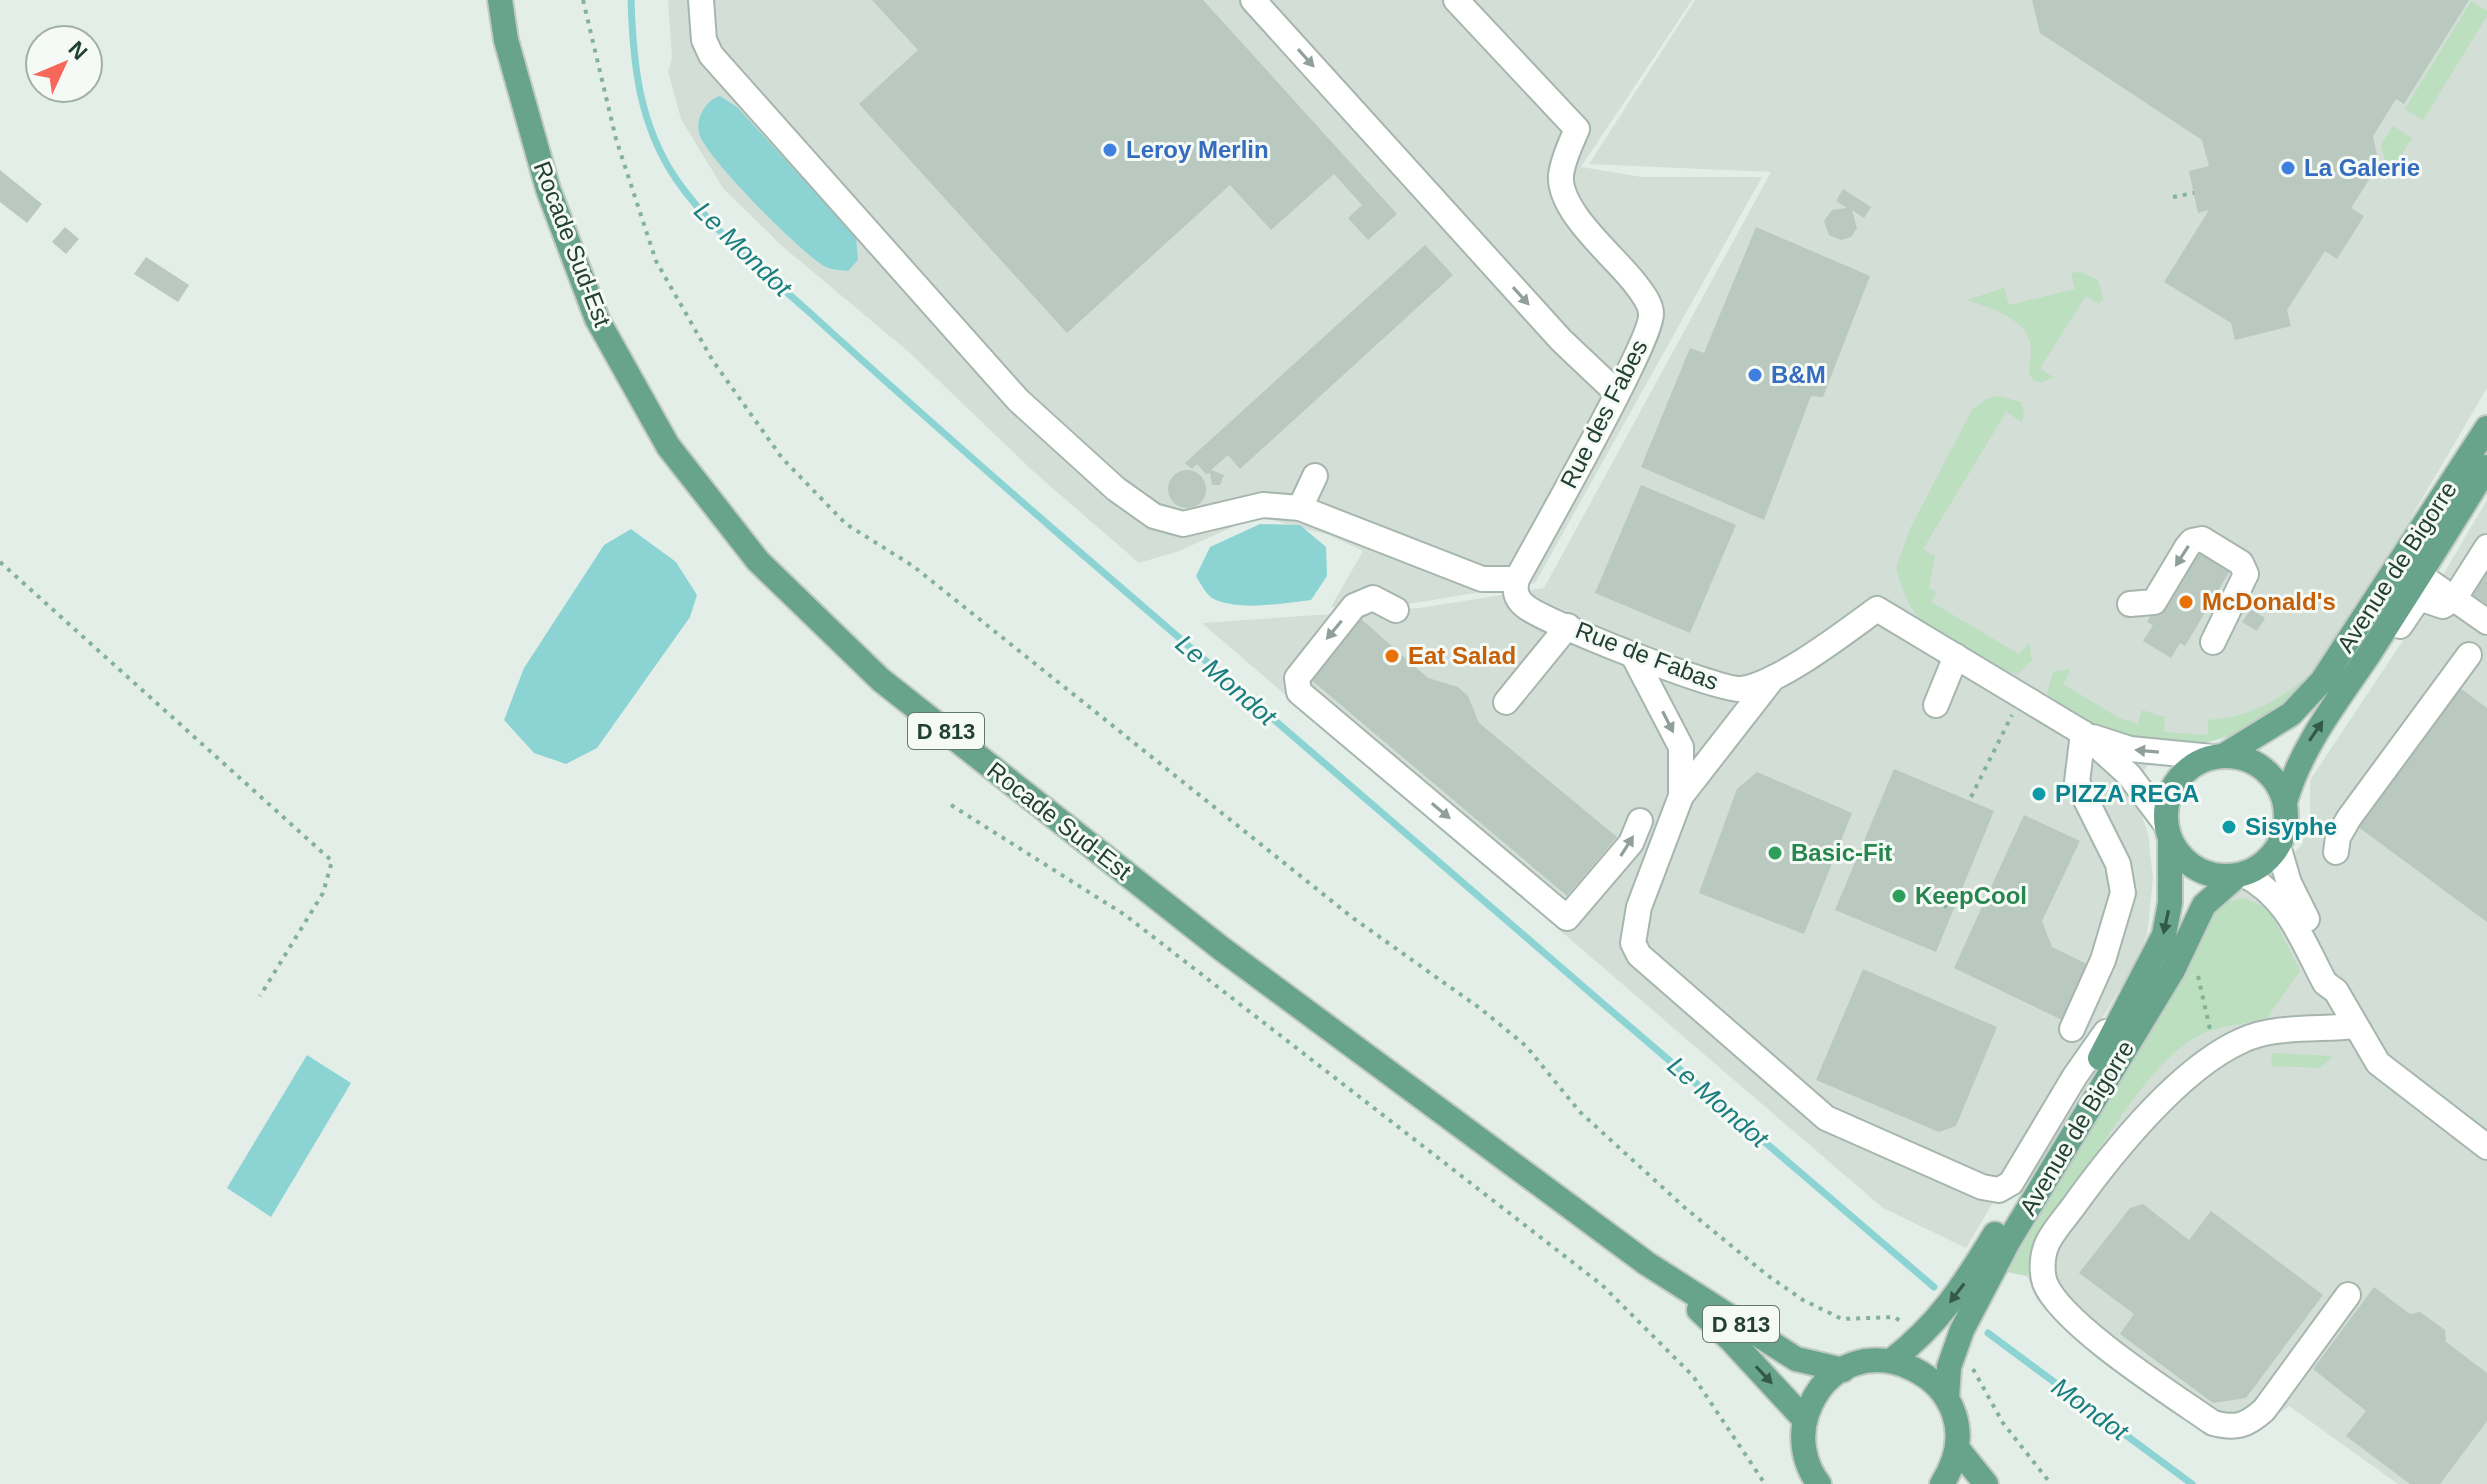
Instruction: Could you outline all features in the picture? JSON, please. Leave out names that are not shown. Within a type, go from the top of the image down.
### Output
[{"type":"main road","name":"Rocade Sud-Est","points":[[500,0],[506,40],[548,189],[597,319],[668,446],[758,561],[881,680],[1222,949],[1646,1263],[1796,1359],[1822,1368],[1843,1370]]},
{"type":"main road","name":"Avenue de Bigorre","points":[[2218,756],[2291,714],[2322,681],[2487,428]]},
{"type":"main road","name":"Avenue de Bigorre","points":[[2285,802],[2295,769],[2310,738],[2345,690],[2487,467]]},
{"type":"main road","points":[[2218,756],[2255,763],[2279,787],[2285,802],[2284,832],[2278,846],[2259,866],[2241,874],[2202,871],[2168,834],[2174,786],[2190,768],[2218,756]]},
{"type":"main road","name":"Avenue de Bigorre","points":[[1891,1361],[1926,1334],[1969,1276],[2139,988],[2164,935],[2170,903],[2168,834]]},
{"type":"main road","name":"Avenue de Bigorre","points":[[1947,1398],[1949,1367],[1962,1330],[2008,1242],[2173,970],[2204,905],[2241,874]]},
{"type":"main road","name":"Rocade Sud-Est","points":[[1646,1263],[1732,1341],[1805,1420]]},
{"type":"main road","points":[[1817,1483],[1806,1461],[1805,1420],[1818,1391],[1843,1370],[1875,1360],[1891,1361],[1923,1373],[1947,1398],[1958,1430],[1957,1448],[1951,1470],[1942,1484]]},
{"type":"main road","points":[[1957,1448],[1986,1484]]},
{"type":"street","points":[[701,0],[704,40],[711,55],[1018,400],[1116,489],[1154,516],[1183,524],[1263,505],[1300,508],[1482,579],[1517,579]]},
{"type":"street","points":[[1253,0],[1561,340],[1617,393]]},
{"type":"street","name":"Rue des Fabes","points":[[1456,0],[1577,129],[1561,171],[1561,185],[1569,205],[1642,292],[1652,312],[1649,328],[1617,393],[1517,579]]},
{"type":"street","points":[[1300,508],[1315,476]]},
{"type":"street","points":[[2130,604],[2154,602],[2192,541],[2202,539],[2235,558],[2246,574],[2229,603],[2217,635]]},
{"type":"street","points":[[2345,690],[2370,670],[2419,598],[2443,606],[2454,599],[2487,547]]},
{"type":"street","points":[[2420,575],[2487,622]]},
{"type":"street","name":"Rue de Fabas","points":[[1517,579],[1515,588],[1525,606],[1541,617],[1721,687],[1742,689],[1774,677],[1877,609],[2083,733],[2129,775],[2168,834]]},
{"type":"street","points":[[1396,610],[1373,598],[1354,606],[1297,678],[1299,692],[1567,918],[1631,843],[1640,821]]},
{"type":"street","points":[[1506,702],[1568,626]]},
{"type":"street","points":[[1633,655],[1681,747],[1681,796]]},
{"type":"street","points":[[2336,852],[2338,837],[2349,818],[2469,655]]},
{"type":"street","points":[[1936,705],[1956,656]]},
{"type":"street","points":[[1774,677],[1681,796],[1632,932],[1639,955],[1826,1118],[1982,1187],[1999,1190],[2011,1183],[2075,1076],[2139,988]]},
{"type":"street","points":[[2072,1029],[2103,960],[2123,893],[2118,864],[2077,782],[2083,733]]},
{"type":"street","name":"Rue de Fabas","points":[[2083,733],[2130,749],[2218,756]]},
{"type":"street","points":[[2278,846],[2289,883],[2335,973],[2336,991],[2378,1063],[2487,1147]]},
{"type":"street","points":[[2241,874],[2268,887],[2282,905],[2325,983],[2336,991]]},
{"type":"street","points":[[2348,1295],[2264,1410],[2251,1422],[2234,1428],[2213,1423],[2084,1328],[2046,1285],[2042,1268],[2047,1243],[2095,1176],[2164,1099],[2219,1054],[2257,1035],[2355,1026]]},
{"type":"path","points":[[583,0],[616,139],[656,261],[713,361],[782,458],[846,524],[913,566],[1353,918],[1481,1009],[1526,1046],[1580,1112],[1684,1207],[1767,1275],[1803,1300],[1842,1319],[1894,1317],[1910,1326]]},
{"type":"path","points":[[2173,197],[2194,193]]},
{"type":"path","points":[[0,562],[332,861],[323,893],[260,996]]},
{"type":"path","points":[[1971,797],[2015,710]]},
{"type":"path","points":[[951,805],[1125,915],[1602,1285],[1693,1376],[1765,1484]]},
{"type":"path","points":[[1926,898],[1947,907]]},
{"type":"path","points":[[2197,972],[2210,1031],[2219,1054]]},
{"type":"path","points":[[1972,1367],[2003,1423],[2051,1484]]},
{"type":"shaded area","points":[[668,0],[1692,0],[1581,167],[1642,177],[1762,177],[1535,583],[1403,605],[1331,607],[1363,551],[1329,535],[1257,516],[1179,551],[1139,563],[1034,472],[910,353],[782,246],[723,188],[681,119],[668,71],[672,58]]},
{"type":"shaded area","points":[[1695,0],[2487,0],[2487,388],[2331,654],[2284,711],[2251,730],[2163,743],[2132,789],[2148,833],[2153,879],[2147,935],[2129,973],[1966,1248],[1883,1208],[1202,623],[1420,608],[1544,588],[1771,172],[1589,164]]},
{"type":"shaded area","points":[[2487,500],[2487,1484],[2398,1484],[2289,1406],[2256,1430],[2229,1440],[2198,1429],[2082,1343],[2037,1300],[2027,1276],[2034,1252],[2237,892],[2274,870],[2302,845],[2310,812],[2310,780],[2416,621]]},
{"type":"green space","points":[[2471,1],[2487,11],[2487,16],[2423,120],[2405,109]]},
{"type":"green space","points":[[2393,126],[2412,138],[2388,176],[2381,145]]},
{"type":"green space","points":[[2081,272],[2098,280],[2103,298],[2099,304],[2086,296],[2040,368],[2053,377],[2042,383],[2035,381],[2029,371],[2030,341],[2025,332],[2009,317],[1967,300],[2004,288],[2009,305],[2075,289],[2071,273]]},
{"type":"green space","points":[[1998,396],[2021,402],[2024,413],[2022,422],[2006,412],[1923,549],[1935,556],[1929,588],[1936,592],[1931,602],[2019,654],[2029,643],[2032,660],[2018,674],[1981,660],[1927,626],[1908,601],[1896,568],[1910,529],[1972,410],[1986,399]]},
{"type":"green space","points":[[2331,654],[2308,682],[2282,706],[2253,725],[2222,738],[2190,745],[2156,745],[2122,737],[2066,708],[2047,693],[2053,672],[2071,669],[2063,684],[2119,718],[2138,724],[2142,710],[2165,717],[2164,732],[2208,735],[2208,720],[2244,713],[2276,699]]},
{"type":"green space","points":[[2244,898],[2269,909],[2300,971],[2266,1019],[2206,1032],[2181,1048],[2155,1073],[2105,1140],[2027,1276],[2007,1272],[2217,908],[2228,901]]},
{"type":"green space","points":[[2272,1053],[2333,1056],[2320,1068],[2271,1066]]},
{"type":"water","points":[[720,96],[737,107],[856,237],[858,260],[848,271],[826,267],[812,257],[756,205],[707,148],[698,124],[705,106]]},
{"type":"water","points":[[1260,524],[1300,525],[1326,547],[1327,576],[1311,600],[1239,605],[1216,600],[1204,590],[1196,576],[1210,547]]},
{"type":"water","points":[[631,529],[676,562],[697,595],[690,617],[597,748],[566,764],[534,753],[504,720],[524,668],[604,545]]},
{"type":"water","points":[[307,1055],[351,1083],[271,1217],[227,1188]]},
{"type":"building","name":"Leroy Merlin","points":[[872,0],[1203,0],[1397,214],[1368,240],[1348,218],[1362,205],[1334,174],[1271,230],[1230,185],[1067,333],[859,104],[918,50]]},
{"type":"building","name":"La Galerie","points":[[2032,0],[2469,0],[2404,104],[2396,99],[2373,136],[2379,164],[2351,208],[2364,216],[2337,259],[2325,251],[2287,310],[2291,326],[2235,340],[2231,323],[2164,282],[2209,210],[2198,213],[2189,171],[2209,166],[2202,140],[2040,33]]},
{"type":"building","points":[[0,170],[42,204],[27,223],[0,202]]},
{"type":"building","points":[[1843,189],[1871,207],[1864,218],[1852,210],[1857,228],[1851,237],[1841,240],[1829,235],[1824,221],[1832,210],[1847,208],[1836,201]]},
{"type":"building","points":[[65,227],[79,239],[66,254],[52,242]]},
{"type":"building","name":"B&M","points":[[1756,227],[1870,276],[1823,397],[1811,396],[1764,520],[1641,467],[1690,348],[1704,353]]},
{"type":"building","points":[[1425,245],[1453,275],[1240,469],[1228,455],[1211,470],[1224,475],[1220,485],[1212,485],[1210,473],[1206,474],[1197,464],[1192,469],[1185,463]]},
{"type":"building","points":[[146,257],[189,285],[178,302],[134,274]]},
{"type":"building","points":[[1187,470],[1201,475],[1206,489],[1201,503],[1187,508],[1173,503],[1168,489],[1173,475]]},
{"type":"building","points":[[1641,485],[1736,525],[1690,633],[1595,593]]},
{"type":"building","name":"McDonald's","points":[[2196,546],[2231,569],[2185,646],[2180,643],[2171,658],[2143,641],[2153,625],[2147,622]]},
{"type":"building","points":[[2487,568],[2487,606],[2471,597]]},
{"type":"building","points":[[2251,609],[2265,618],[2257,631],[2242,622]]},
{"type":"building","points":[[1360,618],[1428,678],[1458,687],[1468,696],[1479,723],[1617,837],[1567,896],[1309,678]]},
{"type":"building","points":[[2460,688],[2487,708],[2487,922],[2357,826]]},
{"type":"building","points":[[1894,769],[1994,811],[1936,952],[1835,910]]},
{"type":"building","name":"Basic-Fit","points":[[1757,772],[1852,813],[1804,934],[1699,893],[1737,789]]},
{"type":"building","points":[[2024,815],[2080,841],[2042,921],[2052,947],[2089,965],[2064,1021],[1954,968]]},
{"type":"building","points":[[1863,969],[1997,1027],[1956,1126],[1939,1132],[1816,1080]]},
{"type":"building","points":[[2143,1204],[2189,1240],[2211,1211],[2323,1295],[2246,1398],[2213,1403],[2120,1334],[2134,1314],[2079,1273],[2130,1208]]},
{"type":"building","points":[[2374,1287],[2410,1314],[2420,1312],[2445,1330],[2446,1342],[2487,1373],[2487,1421],[2440,1484],[2410,1484],[2346,1436],[2366,1411],[2313,1369]]},
{"type":"waterway","name":"Le Mondot","points":[[631,0],[636,70],[654,137],[676,179],[721,232],[933,424],[1169,630],[1934,1287]]},
{"type":"waterway","name":"Mondot","points":[[1988,1333],[2192,1484]]},
{"type":"place","name":"Leroy Merlin","points":[[1110,150]]},
{"type":"place","name":"La Galerie","points":[[2288,168]]},
{"type":"place","name":"B&M","points":[[1755,375]]},
{"type":"place","name":"McDonald's","points":[[2186,602]]},
{"type":"place","name":"Eat Salad","points":[[1392,656]]},
{"type":"place","name":"PIZZA REGA","points":[[2039,794]]},
{"type":"place","name":"Sisyphe","points":[[2229,827]]},
{"type":"place","name":"Basic-Fit","points":[[1775,853]]},
{"type":"place","name":"KeepCool","points":[[1899,896]]}]
